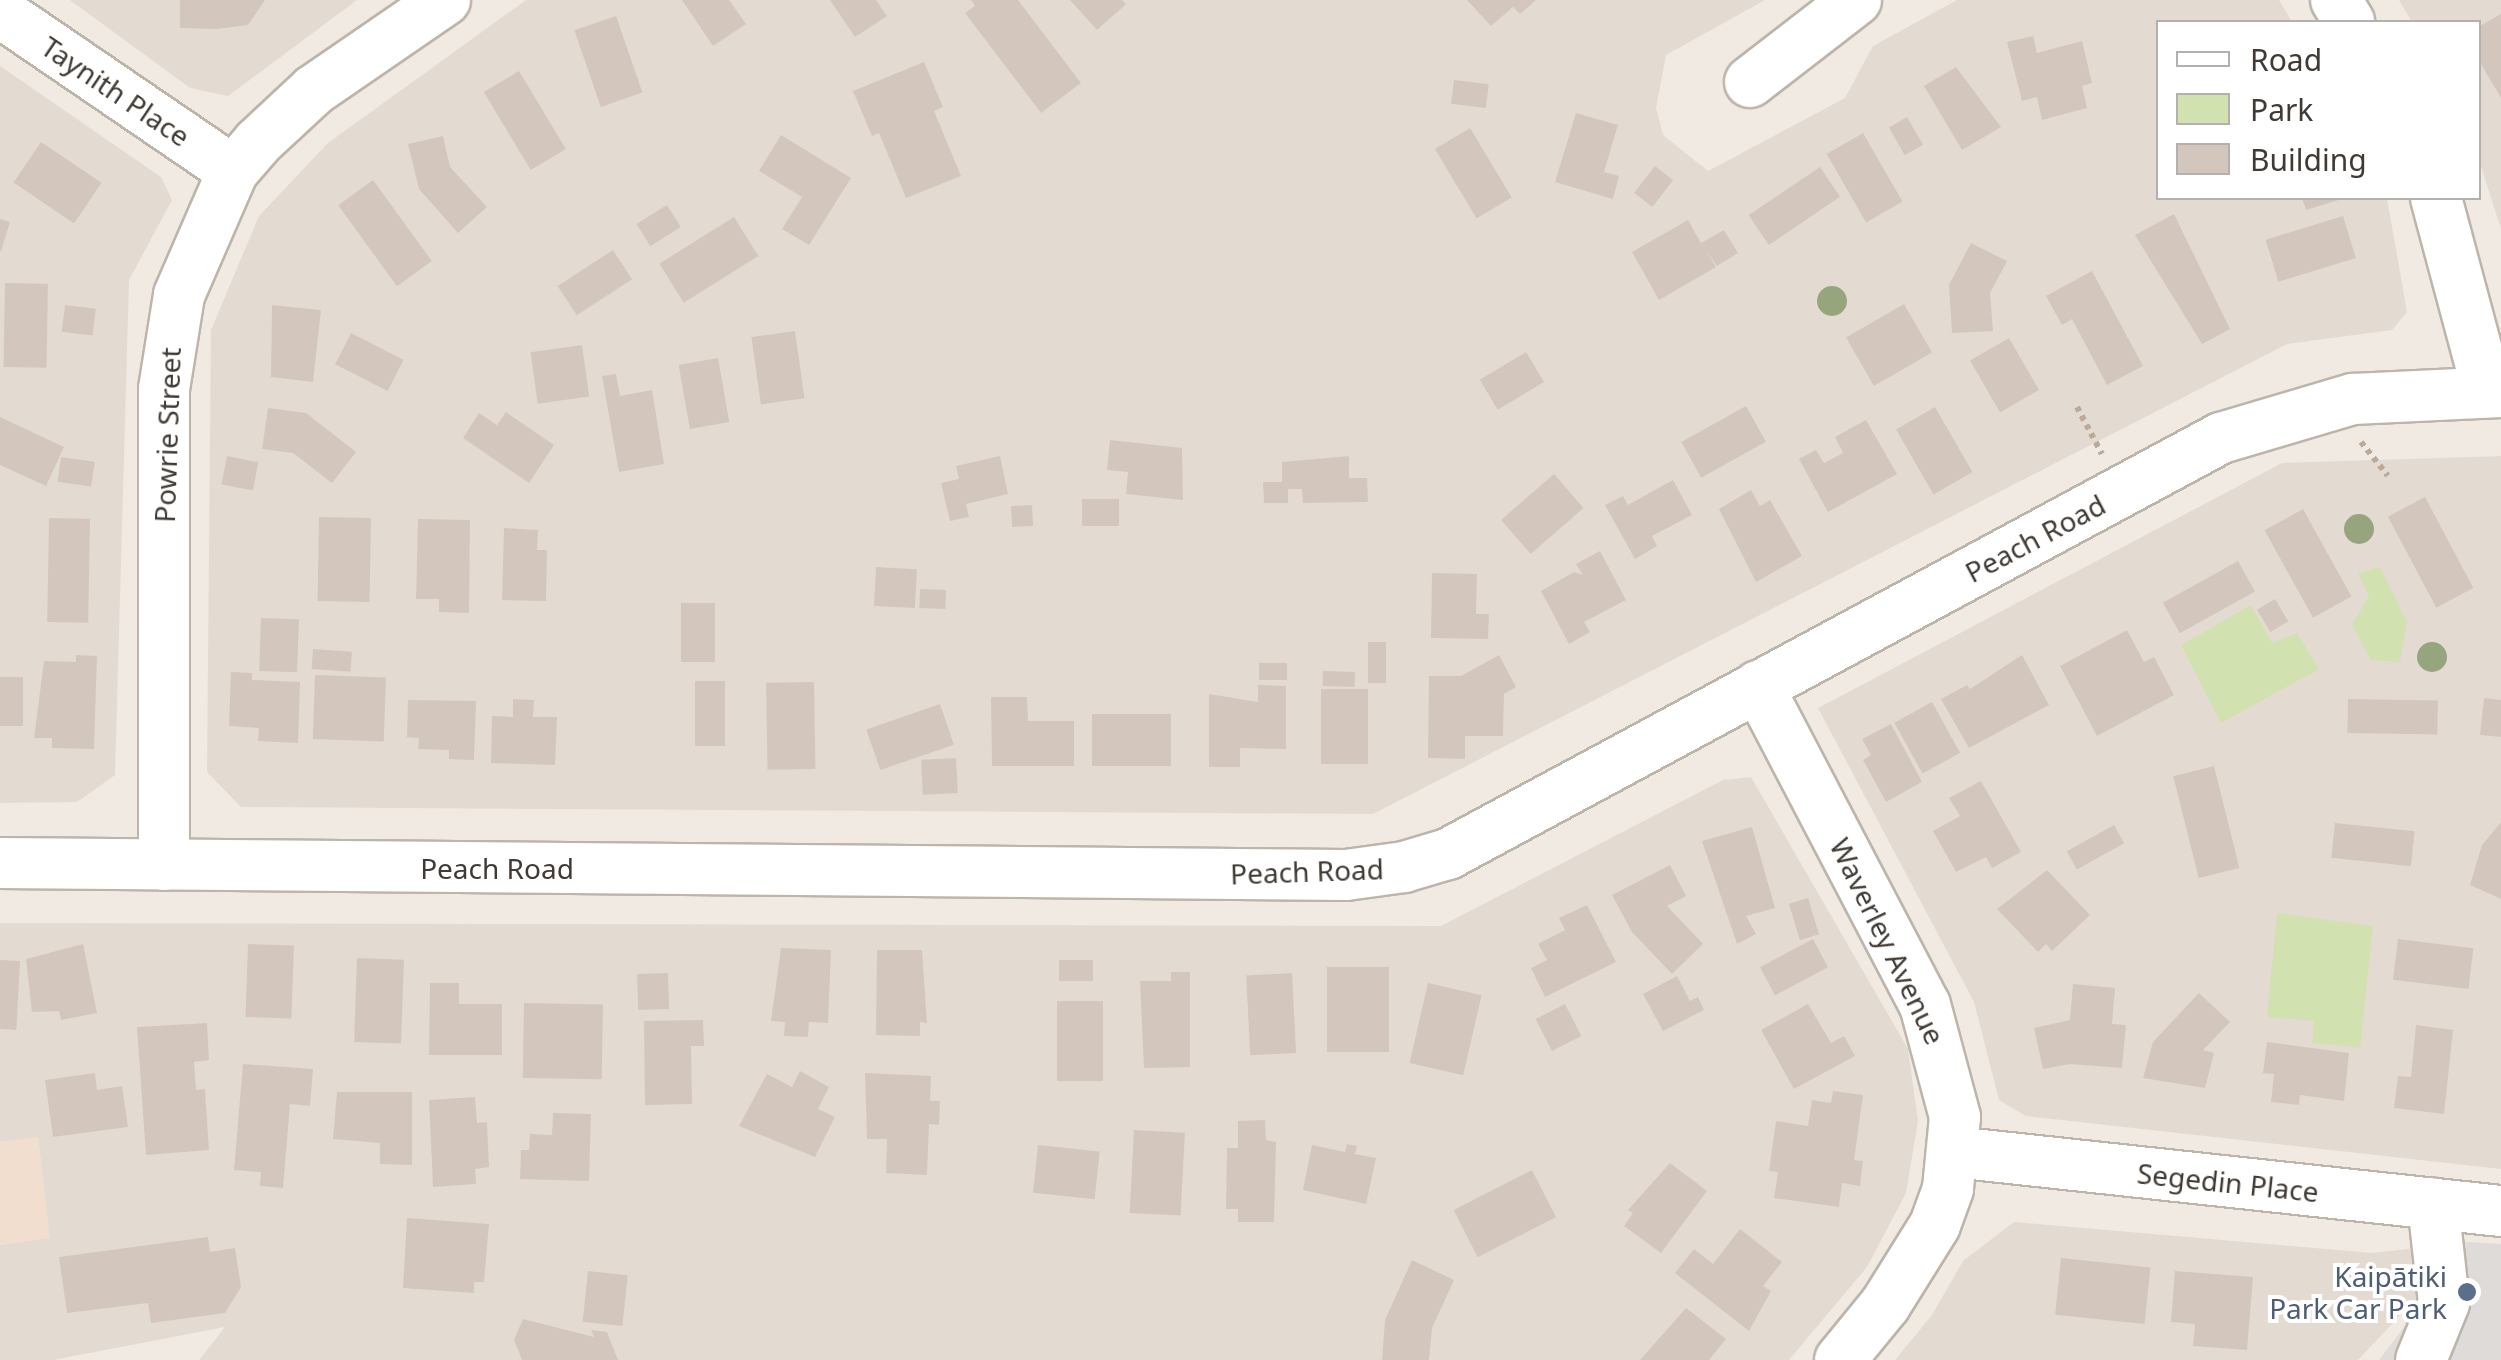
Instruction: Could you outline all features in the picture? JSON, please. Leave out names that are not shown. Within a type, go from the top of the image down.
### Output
[{"type":"street","name":"Powrie Street","points":[[164,865],[168,341],[196,246],[233,172],[314,90],[445,0]]},
{"type":"street","points":[[1750,82],[1856,0]]},
{"type":"street","name":"Taynith Place","points":[[0,12],[233,172]]},
{"type":"street","points":[[2437,200],[2495,392]]},
{"type":"street","name":"Peach Road","points":[[0,863],[1346,875],[1448,854],[2255,423],[2352,399],[2495,392]]},
{"type":"street","name":"Waverley Avenue","points":[[1758,686],[1925,1005],[1949,1080],[1954,1152],[1948,1189],[1917,1260],[1840,1360]]},
{"type":"street","name":"Segedin Place","points":[[1954,1152],[2501,1211]]},
{"type":"street","points":[[2421,1360],[2444,1303],[2434,1204]]},
{"type":"path","points":[[2077,407],[2107,463]]},
{"type":"path","points":[[2349,428],[2388,476]]},
{"type":"shaded area","points":[[70,0],[357,0],[228,96],[190,88]]},
{"type":"shaded area","points":[[526,0],[1765,0],[1666,55],[1656,108],[1663,135],[1708,171],[1845,98],[1873,46],[1957,0],[2279,0],[2291,20],[2156,20],[2156,200],[2387,200],[2407,312],[2392,330],[2287,344],[1373,814],[241,807],[207,772],[211,330],[259,216],[328,143]]},
{"type":"shaded area","points":[[2399,0],[2501,0],[2501,229],[2481,166],[2481,20],[2411,20]]},
{"type":"shaded area","points":[[0,66],[161,177],[172,200],[129,280],[115,775],[77,802],[0,803]]},
{"type":"shaded area","points":[[2501,456],[2501,1169],[2026,1116],[1999,1100],[1974,1002],[1818,708],[2282,463]]},
{"type":"shaded area","points":[[1751,777],[1908,1049],[1918,1121],[1906,1193],[1867,1267],[1789,1360],[199,1360],[225,1327],[53,1360],[0,1360],[0,1245],[49,1237],[38,1138],[0,1142],[0,923],[1441,926],[1723,780]]},
{"type":"shaded area","points":[[38,1137],[50,1238],[0,1245],[0,1142]]},
{"type":"shaded area","points":[[2014,1222],[2372,1253],[2469,1242],[2358,1360],[1895,1360],[1932,1315],[1963,1261]]},
{"type":"shaded area","name":"Kaipātiki Park Car Park","points":[[2469,1242],[2501,1244],[2501,1360],[2379,1360]]},
{"type":"green space","points":[[2380,567],[2407,622],[2400,662],[2371,660],[2352,625],[2369,596],[2358,574]]},
{"type":"green space","points":[[2251,605],[2272,643],[2297,633],[2319,669],[2221,723],[2181,645]]},
{"type":"green space","points":[[2277,913],[2373,926],[2360,1047],[2312,1043],[2314,1021],[2267,1017]]},
{"type":"building","points":[[180,0],[265,0],[248,25],[217,29],[180,28]]},
{"type":"building","points":[[682,0],[729,0],[746,24],[713,46]]},
{"type":"building","points":[[830,0],[876,0],[887,16],[855,37]]},
{"type":"building","points":[[971,0],[1018,0],[1081,83],[1041,113],[965,13],[975,6]]},
{"type":"building","points":[[1070,0],[1122,0],[1126,4],[1097,30]]},
{"type":"building","points":[[1467,0],[1536,0],[1520,14],[1513,7],[1491,26]]},
{"type":"building","points":[[2501,14],[2501,98],[2481,64],[2481,25]]},
{"type":"building","points":[[616,16],[642,93],[601,107],[574,30]]},
{"type":"building","points":[[2033,36],[2037,53],[2082,41],[2092,83],[2082,86],[2087,108],[2042,120],[2037,97],[2022,101],[2007,42]]},
{"type":"building","points":[[924,62],[943,107],[934,111],[961,176],[906,198],[879,133],[872,136],[853,91]]},
{"type":"building","points":[[1956,67],[2001,127],[1962,150],[1924,86]]},
{"type":"building","points":[[519,71],[566,149],[531,170],[484,92]]},
{"type":"building","points":[[1454,80],[1489,84],[1486,108],[1451,104]]},
{"type":"building","points":[[1576,113],[1618,125],[1604,172],[1619,176],[1613,199],[1555,182]]},
{"type":"building","points":[[1907,117],[1923,145],[1905,155],[1889,128]]},
{"type":"building","points":[[1470,128],[1512,197],[1477,219],[1435,149]]},
{"type":"building","points":[[1863,133],[1902,201],[1866,222],[1827,154]]},
{"type":"building","points":[[781,135],[851,178],[809,245],[782,229],[802,197],[759,171]]},
{"type":"building","points":[[443,136],[450,167],[487,207],[458,233],[419,189],[408,144]]},
{"type":"building","points":[[41,142],[102,183],[74,223],[14,183]]},
{"type":"building","points":[[1655,166],[1673,180],[1652,207],[1634,193]]},
{"type":"building","points":[[1820,167],[1840,197],[1769,245],[1749,215]]},
{"type":"building","points":[[373,180],[432,261],[397,286],[338,205]]},
{"type":"building","points":[[2303,200],[2338,200],[2306,210]]},
{"type":"building","points":[[667,205],[681,227],[650,246],[636,224]]},
{"type":"building","points":[[2174,214],[2230,329],[2202,344],[2135,235]]},
{"type":"building","points":[[2343,216],[2356,258],[2278,282],[2266,240]]},
{"type":"building","points":[[734,217],[758,256],[684,303],[659,264]]},
{"type":"building","points":[[0,219],[10,222],[1,251],[0,251]]},
{"type":"building","points":[[1688,220],[1701,243],[1724,230],[1738,253],[1717,266],[1706,250],[1716,267],[1659,300],[1632,252]]},
{"type":"building","points":[[1971,243],[2007,261],[1990,293],[1993,331],[1952,333],[1949,285]]},
{"type":"building","points":[[613,250],[632,279],[577,315],[558,286]]},
{"type":"building","points":[[2092,271],[2143,366],[2107,385],[2072,319],[2062,325],[2046,296]]},
{"type":"building","points":[[5,283],[48,284],[47,368],[4,367]]},
{"type":"building","points":[[1904,304],[1932,352],[1874,386],[1846,338]]},
{"type":"building","points":[[65,305],[96,309],[92,336],[62,332]]},
{"type":"building","points":[[272,305],[321,310],[313,382],[271,377]]},
{"type":"building","points":[[795,331],[804,398],[761,404],[751,337]]},
{"type":"building","points":[[351,333],[404,360],[388,391],[335,364]]},
{"type":"building","points":[[2009,338],[2039,390],[2000,412],[1970,360]]},
{"type":"building","points":[[582,345],[589,396],[538,404],[531,352]]},
{"type":"building","points":[[1526,352],[1544,382],[1498,410],[1480,380]]},
{"type":"building","points":[[718,358],[729,422],[690,429],[679,365]]},
{"type":"building","points":[[616,374],[620,396],[652,390],[664,464],[619,472],[602,376]]},
{"type":"building","points":[[1746,406],[1766,442],[1701,478],[1681,442]]},
{"type":"building","points":[[1935,407],[1972,472],[1934,494],[1896,430]]},
{"type":"building","points":[[268,408],[306,413],[356,452],[332,483],[293,453],[262,449]]},
{"type":"building","points":[[506,412],[554,445],[529,483],[463,438],[479,413],[497,425]]},
{"type":"building","points":[[0,417],[64,447],[46,486],[0,465]]},
{"type":"building","points":[[1866,420],[1897,474],[1828,512],[1799,459],[1816,450],[1824,463],[1843,453],[1835,437]]},
{"type":"building","points":[[1110,440],[1182,448],[1183,500],[1126,494],[1128,472],[1107,470]]},
{"type":"building","points":[[227,456],[258,462],[253,491],[221,484]]},
{"type":"building","points":[[1000,456],[1008,494],[966,504],[969,517],[950,521],[941,483],[959,479],[956,466]]},
{"type":"building","points":[[1349,456],[1349,478],[1367,478],[1368,502],[1303,503],[1302,489],[1288,489],[1288,503],[1264,503],[1263,482],[1282,482],[1282,462]]},
{"type":"building","points":[[61,457],[95,462],[91,486],[58,482]]},
{"type":"building","points":[[1554,474],[1584,508],[1531,554],[1501,520]]},
{"type":"building","points":[[1673,480],[1692,515],[1652,536],[1657,546],[1635,559],[1605,505],[1623,496],[1628,505]]},
{"type":"building","points":[[1751,490],[1760,506],[1770,500],[1802,556],[1756,582],[1719,509]]},
{"type":"building","points":[[2425,497],[2473,588],[2436,608],[2388,517]]},
{"type":"building","points":[[1082,499],[1119,499],[1119,526],[1082,526]]},
{"type":"building","points":[[1032,505],[1033,526],[1012,527],[1011,506]]},
{"type":"building","points":[[2303,509],[2351,596],[2313,618],[2265,530]]},
{"type":"building","points":[[319,517],[371,518],[370,602],[318,601]]},
{"type":"building","points":[[49,518],[90,519],[88,623],[47,622]]},
{"type":"building","points":[[418,519],[470,520],[469,613],[439,612],[439,599],[416,599]]},
{"type":"building","points":[[504,528],[538,530],[537,550],[547,550],[546,601],[502,600]]},
{"type":"building","points":[[1600,551],[1626,600],[1584,622],[1590,632],[1569,644],[1541,591],[1574,572],[1583,575],[1576,564]]},
{"type":"building","points":[[2238,561],[2255,592],[2180,633],[2163,603]]},
{"type":"building","points":[[876,567],[917,569],[915,608],[874,606]]},
{"type":"building","points":[[1432,573],[1477,574],[1476,614],[1489,614],[1488,639],[1431,638]]},
{"type":"building","points":[[920,589],[946,590],[945,609],[919,608]]},
{"type":"building","points":[[2275,599],[2288,621],[2270,632],[2257,610]]},
{"type":"building","points":[[681,603],[715,603],[715,662],[681,662]]},
{"type":"building","points":[[261,618],[299,619],[297,672],[259,671]]},
{"type":"building","points":[[2127,630],[2144,662],[2154,657],[2174,695],[2097,736],[2060,666]]},
{"type":"building","points":[[1368,642],[1386,642],[1386,683],[1368,683]]},
{"type":"building","points":[[313,649],[352,652],[351,672],[312,669]]},
{"type":"building","points":[[76,655],[97,656],[94,749],[52,748],[52,738],[34,738],[44,661],[76,662]]},
{"type":"building","points":[[1499,655],[1516,687],[1504,694],[1503,736],[1465,736],[1465,759],[1428,758],[1429,676],[1461,676]]},
{"type":"building","points":[[2022,655],[2049,705],[1969,748],[1941,699],[1967,685],[1970,689]]},
{"type":"building","points":[[1259,663],[1287,663],[1287,680],[1259,680]]},
{"type":"building","points":[[1323,671],[1355,672],[1354,687],[1322,686]]},
{"type":"building","points":[[231,672],[252,673],[252,680],[300,682],[298,743],[258,741],[259,728],[229,726]]},
{"type":"building","points":[[315,675],[386,677],[384,741],[313,739]]},
{"type":"building","points":[[0,677],[23,677],[23,726],[0,726]]},
{"type":"building","points":[[695,681],[725,681],[725,746],[695,746]]},
{"type":"building","points":[[814,682],[816,769],[768,770],[766,683]]},
{"type":"building","points":[[1258,685],[1286,686],[1286,749],[1240,748],[1240,767],[1209,767],[1209,694],[1258,702]]},
{"type":"building","points":[[1321,689],[1368,689],[1368,764],[1321,764]]},
{"type":"building","points":[[991,697],[1027,697],[1028,721],[1074,721],[1074,766],[992,766]]},
{"type":"building","points":[[2484,698],[2501,700],[2501,737],[2480,735]]},
{"type":"building","points":[[513,699],[534,700],[533,717],[557,717],[555,765],[491,763],[492,716],[513,717]]},
{"type":"building","points":[[2348,699],[2438,701],[2437,735],[2347,733]]},
{"type":"building","points":[[408,700],[476,701],[474,760],[449,759],[449,750],[418,749],[419,738],[407,737]]},
{"type":"building","points":[[1932,702],[1960,753],[1923,774],[1894,723]]},
{"type":"building","points":[[940,704],[954,745],[880,770],[866,729]]},
{"type":"building","points":[[1092,714],[1171,714],[1171,766],[1092,766]]},
{"type":"building","points":[[1891,724],[1922,782],[1886,802],[1863,760],[1871,755],[1862,739]]},
{"type":"building","points":[[956,758],[958,793],[923,795],[921,760]]},
{"type":"building","points":[[2214,766],[2239,868],[2199,878],[2173,776]]},
{"type":"building","points":[[1981,781],[2021,852],[1992,868],[1986,857],[1956,872],[1933,831],[1960,816],[1949,798]]},
{"type":"building","points":[[2501,822],[2501,899],[2470,885],[2482,845]]},
{"type":"building","points":[[2335,823],[2415,831],[2411,866],[2331,858]]},
{"type":"building","points":[[2114,825],[2124,843],[2077,870],[2067,851]]},
{"type":"building","points":[[1752,827],[1775,908],[1746,916],[1756,934],[1737,944],[1702,841]]},
{"type":"building","points":[[1670,865],[1686,896],[1667,906],[1703,944],[1672,974],[1632,932],[1612,895]]},
{"type":"building","points":[[2047,870],[2090,915],[2052,951],[2046,944],[2038,952],[1997,909]]},
{"type":"building","points":[[1808,898],[1819,934],[1800,940],[1789,904]]},
{"type":"building","points":[[1587,905],[1616,962],[1545,997],[1531,968],[1547,960],[1538,944],[1565,930],[1559,918]]},
{"type":"building","points":[[1813,939],[1828,967],[1775,995],[1760,967]]},
{"type":"building","points":[[2398,939],[2473,948],[2468,989],[2393,980]]},
{"type":"building","points":[[83,944],[97,1013],[61,1020],[59,1011],[32,1012],[26,959]]},
{"type":"building","points":[[248,944],[294,946],[291,1019],[245,1017]]},
{"type":"building","points":[[781,948],[831,950],[828,1023],[809,1022],[808,1037],[784,1036],[785,1022],[771,1021]]},
{"type":"building","points":[[877,950],[922,950],[927,1023],[920,1022],[920,1036],[876,1035]]},
{"type":"building","points":[[357,958],[404,960],[401,1044],[354,1042]]},
{"type":"building","points":[[0,960],[20,961],[16,1030],[0,1029]]},
{"type":"building","points":[[1059,960],[1093,960],[1093,981],[1059,981]]},
{"type":"building","points":[[1327,967],[1389,967],[1389,1052],[1327,1052]]},
{"type":"building","points":[[1171,972],[1190,972],[1190,1067],[1144,1068],[1140,981],[1171,981]]},
{"type":"building","points":[[668,973],[669,1009],[638,1010],[637,974]]},
{"type":"building","points":[[1292,973],[1296,1053],[1250,1055],[1246,975]]},
{"type":"building","points":[[1677,976],[1690,1001],[1698,997],[1704,1010],[1663,1031],[1643,994]]},
{"type":"building","points":[[430,983],[459,983],[459,1004],[502,1004],[502,1055],[429,1055]]},
{"type":"building","points":[[1428,983],[1482,995],[1463,1075],[1410,1063]]},
{"type":"building","points":[[2073,984],[2115,988],[2112,1024],[2126,1025],[2122,1068],[2070,1064],[2043,1069],[2034,1028],[2070,1020]]},
{"type":"building","points":[[2199,993],[2230,1022],[2203,1050],[2214,1053],[2205,1088],[2143,1078],[2153,1042]]},
{"type":"building","points":[[1057,1001],[1103,1001],[1103,1081],[1057,1081]]},
{"type":"building","points":[[524,1003],[603,1004],[602,1079],[523,1078]]},
{"type":"building","points":[[1565,1004],[1581,1036],[1552,1051],[1536,1019]]},
{"type":"building","points":[[1808,1004],[1831,1043],[1844,1036],[1855,1056],[1794,1089],[1761,1030]]},
{"type":"building","points":[[703,1020],[704,1046],[691,1046],[692,1104],[645,1105],[644,1021]]},
{"type":"building","points":[[207,1023],[209,1060],[194,1062],[196,1090],[205,1089],[209,1150],[146,1155],[137,1027]]},
{"type":"building","points":[[2416,1025],[2453,1030],[2444,1114],[2394,1108],[2398,1076],[2411,1077]]},
{"type":"building","points":[[2267,1042],[2349,1053],[2344,1101],[2300,1095],[2299,1105],[2271,1102],[2274,1074],[2263,1073]]},
{"type":"building","points":[[243,1064],[313,1069],[310,1106],[290,1104],[283,1188],[260,1186],[261,1172],[234,1170]]},
{"type":"building","points":[[800,1071],[829,1087],[818,1109],[835,1117],[815,1157],[739,1126],[767,1074],[792,1087]]},
{"type":"building","points":[[95,1073],[97,1090],[122,1086],[128,1127],[53,1137],[45,1080]]},
{"type":"building","points":[[865,1073],[931,1076],[930,1101],[940,1101],[939,1125],[929,1124],[927,1175],[886,1173],[887,1139],[867,1139]]},
{"type":"building","points":[[1833,1091],[1863,1095],[1854,1160],[1863,1161],[1860,1186],[1842,1183],[1839,1207],[1774,1198],[1778,1172],[1769,1171],[1776,1121],[1808,1126],[1812,1100],[1831,1103]]},
{"type":"building","points":[[337,1092],[412,1092],[412,1165],[380,1164],[380,1143],[333,1139]]},
{"type":"building","points":[[475,1097],[477,1123],[487,1122],[489,1167],[475,1169],[476,1184],[433,1187],[429,1100]]},
{"type":"building","points":[[553,1113],[591,1114],[589,1181],[520,1179],[521,1150],[529,1150],[530,1134],[552,1135]]},
{"type":"building","points":[[1265,1120],[1266,1140],[1276,1142],[1274,1222],[1238,1222],[1238,1209],[1226,1209],[1227,1148],[1238,1148],[1238,1121]]},
{"type":"building","points":[[1134,1130],[1185,1133],[1181,1216],[1130,1213]]},
{"type":"building","points":[[1347,1144],[1357,1146],[1355,1154],[1376,1158],[1366,1204],[1303,1190],[1312,1145],[1345,1152]]},
{"type":"building","points":[[1038,1145],[1100,1151],[1095,1199],[1033,1193]]},
{"type":"building","points":[[1670,1163],[1707,1191],[1661,1253],[1624,1226],[1633,1213],[1628,1210]]},
{"type":"building","points":[[1532,1170],[1556,1217],[1478,1257],[1454,1210]]},
{"type":"building","points":[[407,1218],[489,1224],[484,1282],[474,1282],[474,1293],[403,1288]]},
{"type":"building","points":[[1740,1229],[1782,1262],[1763,1286],[1771,1291],[1749,1331],[1675,1273],[1694,1249],[1713,1264]]},
{"type":"building","points":[[208,1237],[210,1252],[235,1248],[241,1287],[225,1313],[151,1323],[148,1303],[67,1313],[59,1257]]},
{"type":"building","points":[[2061,1258],[2151,1267],[2145,1324],[2055,1315]]},
{"type":"building","points":[[1412,1260],[1454,1280],[1432,1328],[1429,1360],[1382,1360],[1385,1320]]},
{"type":"building","points":[[588,1271],[628,1275],[622,1326],[583,1322]]},
{"type":"building","points":[[2175,1271],[2253,1277],[2247,1350],[2193,1346],[2195,1324],[2171,1322]]},
{"type":"building","points":[[1686,1308],[1726,1339],[1709,1360],[1640,1360]]},
{"type":"building","points":[[523,1319],[594,1337],[591,1330],[607,1332],[618,1360],[522,1360],[514,1340]]},
{"type":"place","name":"Kaipātiki Park Car Park","points":[[2467,1292]]}]
